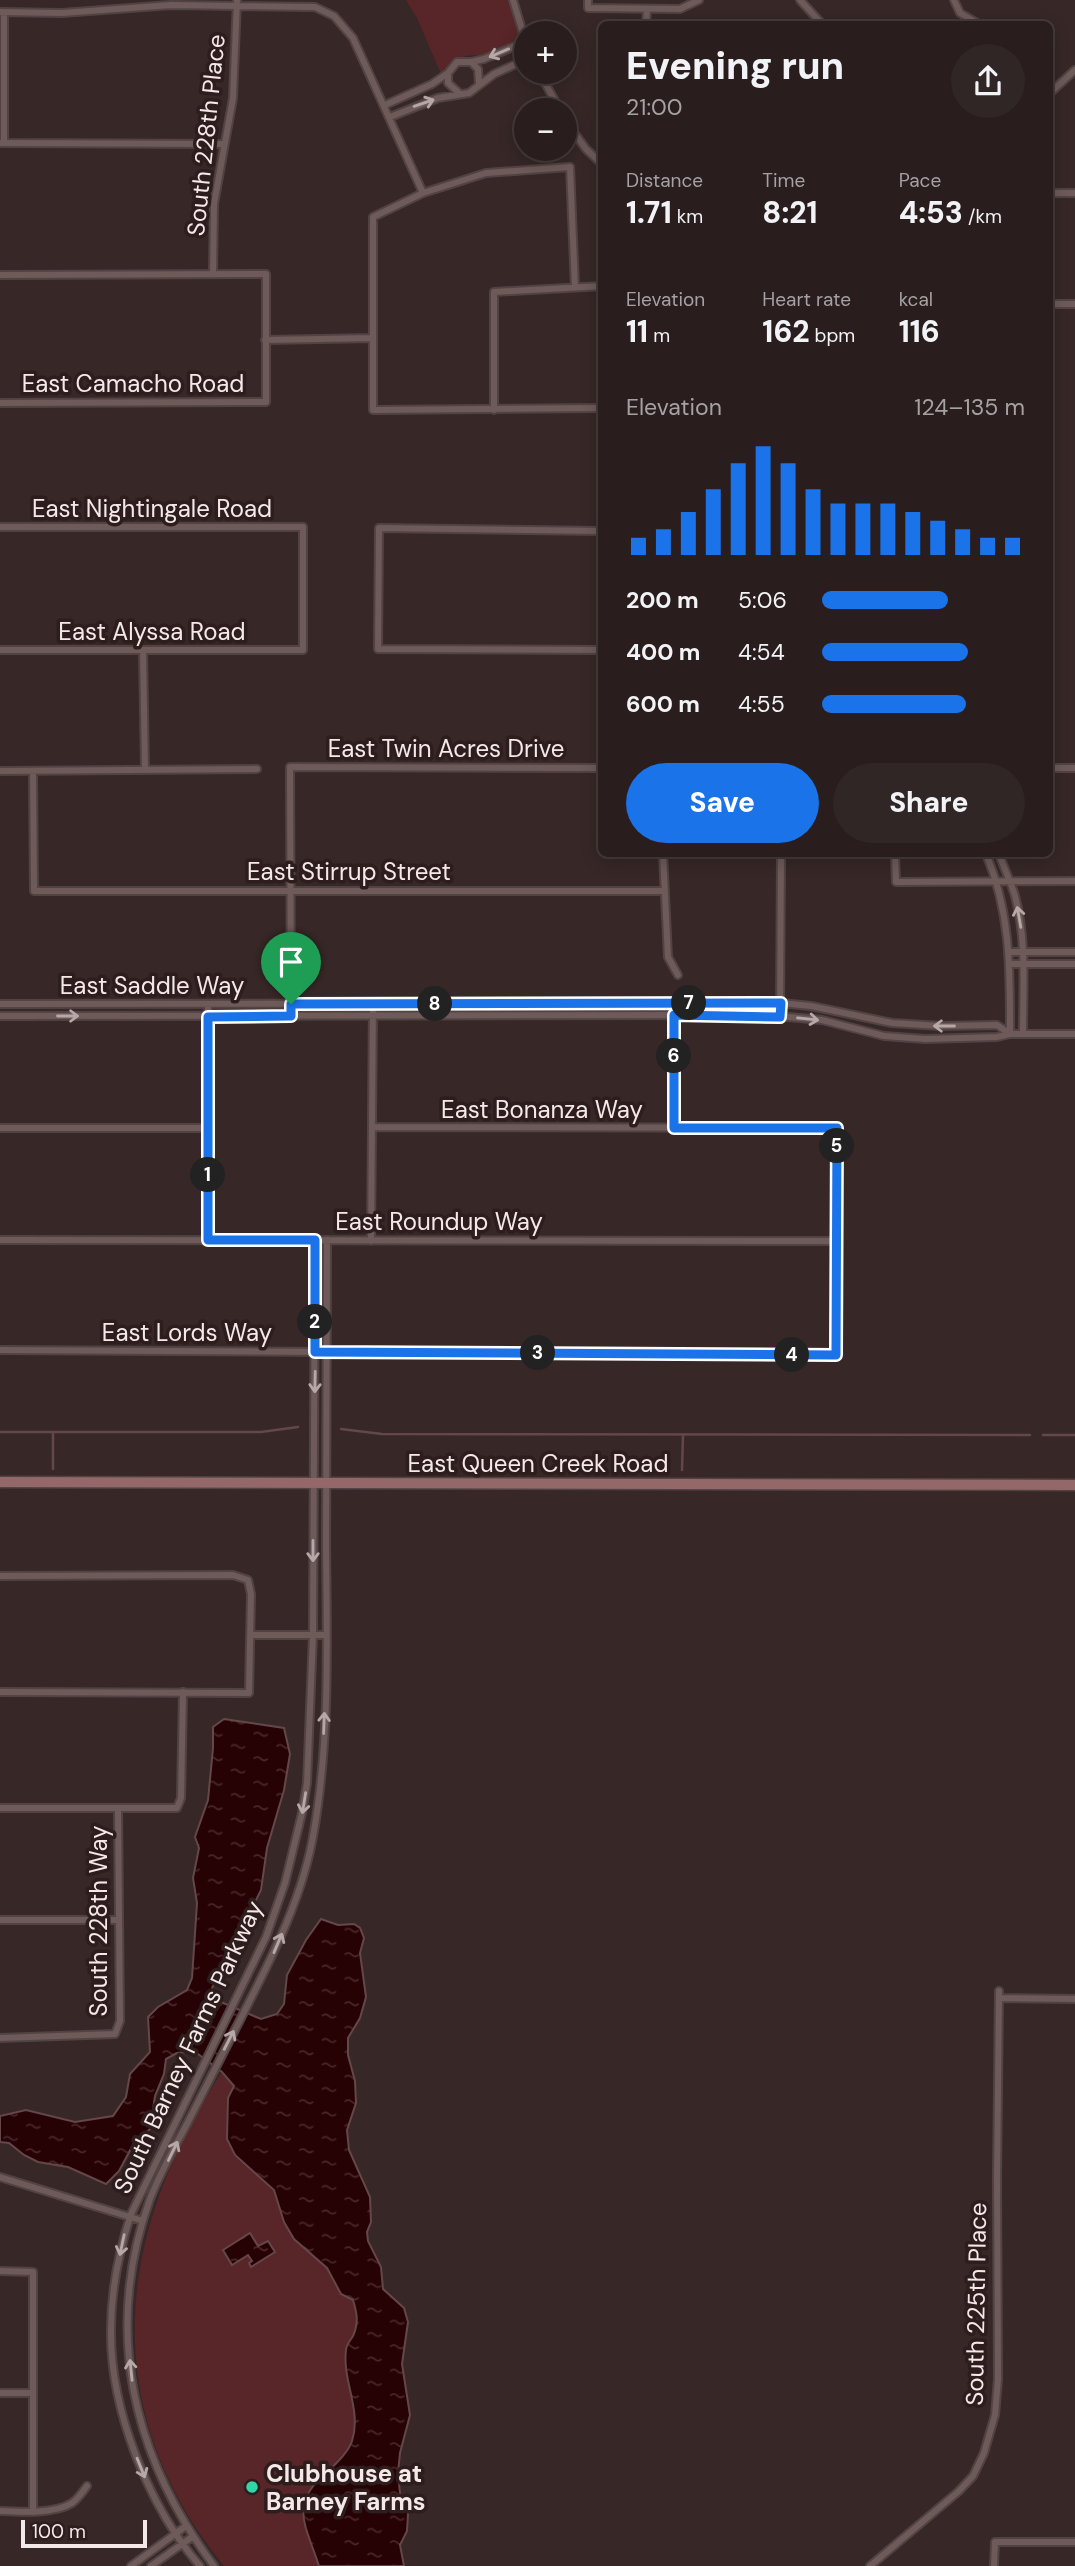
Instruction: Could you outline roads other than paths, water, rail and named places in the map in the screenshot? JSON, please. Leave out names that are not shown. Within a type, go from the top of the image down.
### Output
[{"type":"main road","name":"East Queen Creek Road","points":[[0,1482],[1075,1485]]},
{"type":"street","points":[[513,0],[519,21]]},
{"type":"street","points":[[589,0],[588,8],[646,9],[680,9],[699,0]]},
{"type":"street","points":[[800,0],[819,21]]},
{"type":"street","points":[[954,0],[960,13],[974,21]]},
{"type":"street","points":[[224,144],[2,143],[2,12],[62,13],[237,2],[316,6],[334,16],[353,38],[423,193]]},
{"type":"street","name":"South 228th Place","points":[[213,274],[214,204],[233,98],[237,2]]},
{"type":"street","points":[[646,9],[646,21]]},
{"type":"street","points":[[385,105],[432,84],[448,73],[457,62],[471,62],[514,48]]},
{"type":"street","points":[[471,62],[480,74],[479,83]]},
{"type":"street","points":[[390,117],[414,106],[473,90],[479,83],[514,66]]},
{"type":"street","points":[[1053,90],[1075,70]]},
{"type":"street","points":[[448,73],[448,83],[459,93]]},
{"type":"street","points":[[577,137],[598,160]]},
{"type":"street","points":[[575,287],[570,167],[486,173],[423,193],[373,217],[373,410],[598,408]]},
{"type":"street","points":[[1053,193],[1075,193]]},
{"type":"street","points":[[0,275],[265,274],[265,340]]},
{"type":"street","points":[[494,410],[494,292],[598,286]]},
{"type":"street","points":[[1053,304],[1075,304]]},
{"type":"street","name":"East Camacho Road","points":[[0,403],[266,402],[265,340],[373,338]]},
{"type":"street","name":"East Nightingale Road","points":[[0,527],[303,527],[303,650]]},
{"type":"street","points":[[598,531],[379,528],[378,649],[598,650]]},
{"type":"street","name":"East Alyssa Road","points":[[0,650],[303,650]]},
{"type":"street","points":[[144,650],[145,770]]},
{"type":"street","name":"East Twin Acres Drive","points":[[291,890],[290,767],[598,768]]},
{"type":"street","points":[[1053,768],[1075,768]]},
{"type":"street","points":[[0,771],[257,769]]},
{"type":"street","name":"East Stirrup Street","points":[[33,771],[34,891],[663,891]]},
{"type":"street","points":[[663,857],[668,957],[678,975]]},
{"type":"street","points":[[780,1017],[781,857]]},
{"type":"street","points":[[895,857],[896,882],[1075,881]]},
{"type":"street","points":[[987,857],[998,882],[1004,907],[1009,952],[1010,1034],[1075,1034]]},
{"type":"street","points":[[1000,857],[1015,895],[1023,952],[1023,1034]]},
{"type":"street","points":[[291,890],[291,1016]]},
{"type":"street","points":[[1009,952],[1075,952]]},
{"type":"street","points":[[1009,964],[1075,964]]},
{"type":"street","points":[[674,1003],[674,1128]]},
{"type":"street","name":"East Saddle Way","points":[[0,1004],[781,1003],[811,1006],[892,1023],[997,1025],[1010,1034]]},
{"type":"street","points":[[208,1004],[208,1240]]},
{"type":"street","points":[[371,1241],[373,1004]]},
{"type":"street","name":"East Saddle Way","points":[[0,1016],[674,1015],[822,1020],[884,1036],[925,1039],[997,1037],[1010,1034]]},
{"type":"street","name":"East Bonanza Way","points":[[372,1127],[837,1128],[836,1241]]},
{"type":"street","points":[[0,1128],[208,1128]]},
{"type":"street","name":"East Roundup Way","points":[[0,1240],[836,1241]]},
{"type":"street","name":"South Barney Farms Parkway","points":[[200,2566],[175,2534],[150,2489],[135,2454],[115,2374],[111,2332],[113,2300],[130,2217],[266,1937],[285,1883],[300,1826],[307,1783],[313,1635],[315,1240]]},
{"type":"street","name":"South Barney Farms Parkway","points":[[214,2566],[192,2537],[155,2467],[133,2391],[127,2321],[131,2270],[151,2196],[278,1944],[308,1864],[319,1801],[327,1635],[327,1240]]},
{"type":"street","name":"East Lords Way","points":[[0,1350],[836,1355],[836,1241]]},
{"type":"street","points":[[0,1576],[233,1575],[248,1580],[251,1594],[249,1693],[0,1692]]},
{"type":"street","points":[[251,1635],[327,1635]]},
{"type":"street","points":[[0,1808],[177,1808],[181,1798],[183,1692]]},
{"type":"street","name":"South 228th Way","points":[[0,2038],[115,2034],[120,2021],[118,1809]]},
{"type":"street","points":[[0,1920],[119,1920]]},
{"type":"street","name":"South 225th Place","points":[[870,2566],[973,2476],[984,2454],[995,2415],[998,2379],[996,2180],[999,1995],[1075,1999]]},
{"type":"street","points":[[0,2177],[143,2221]]},
{"type":"street","points":[[0,2271],[33,2272],[33,2512]]},
{"type":"street","points":[[0,2393],[33,2393]]},
{"type":"street","points":[[0,2511],[33,2512],[73,2502],[87,2486]]},
{"type":"street","points":[[131,2566],[186,2526]]},
{"type":"street","points":[[151,2566],[192,2537]]},
{"type":"street","points":[[994,2566],[995,2542],[1075,2542]]},
{"type":"water","points":[[224,1719],[284,1728],[290,1754],[284,1790],[267,1848],[261,1890],[212,1988],[216,2000],[261,2019],[277,2014],[284,2004],[287,1975],[321,1919],[338,1925],[354,1924],[360,1928],[364,1938],[360,1953],[366,1997],[360,2018],[348,2038],[356,2103],[347,2130],[349,2150],[370,2197],[371,2222],[367,2232],[368,2241],[381,2267],[383,2289],[404,2308],[408,2322],[402,2364],[410,2415],[398,2473],[400,2493],[408,2514],[407,2531],[400,2545],[404,2566],[319,2566],[305,2526],[304,2504],[316,2482],[342,2457],[352,2441],[355,2418],[346,2362],[347,2346],[356,2327],[356,2309],[353,2300],[341,2294],[327,2268],[294,2239],[284,2222],[274,2190],[235,2155],[227,2139],[228,2098],[234,2086],[222,2072],[194,2051],[177,2053],[166,2059],[164,2074],[155,2096],[150,2129],[134,2143],[119,2171],[106,2184],[68,2167],[38,2162],[9,2143],[0,2142],[0,2116],[26,2110],[75,2122],[113,2116],[126,2097],[130,2074],[150,2052],[148,2017],[158,2007],[187,1990],[192,1978],[197,1903],[193,1878],[199,1848],[195,1837],[208,1800],[213,1727]]},
{"type":"water","points":[[250,2233],[258,2246],[268,2241],[275,2252],[251,2267],[249,2263],[252,2261],[248,2255],[232,2265],[223,2250]]},
{"type":"waterway","points":[[0,1432],[261,1432],[298,1427]]},
{"type":"waterway","points":[[341,1429],[382,1434],[1030,1435]]},
{"type":"waterway","points":[[53,1434],[53,1469]]},
{"type":"waterway","points":[[682,1470],[683,1435]]},
{"type":"waterway","points":[[1043,1435],[1075,1435]]},
{"type":"place","name":"Clubhouse at Barney Farms","points":[[252,2487]]}]
